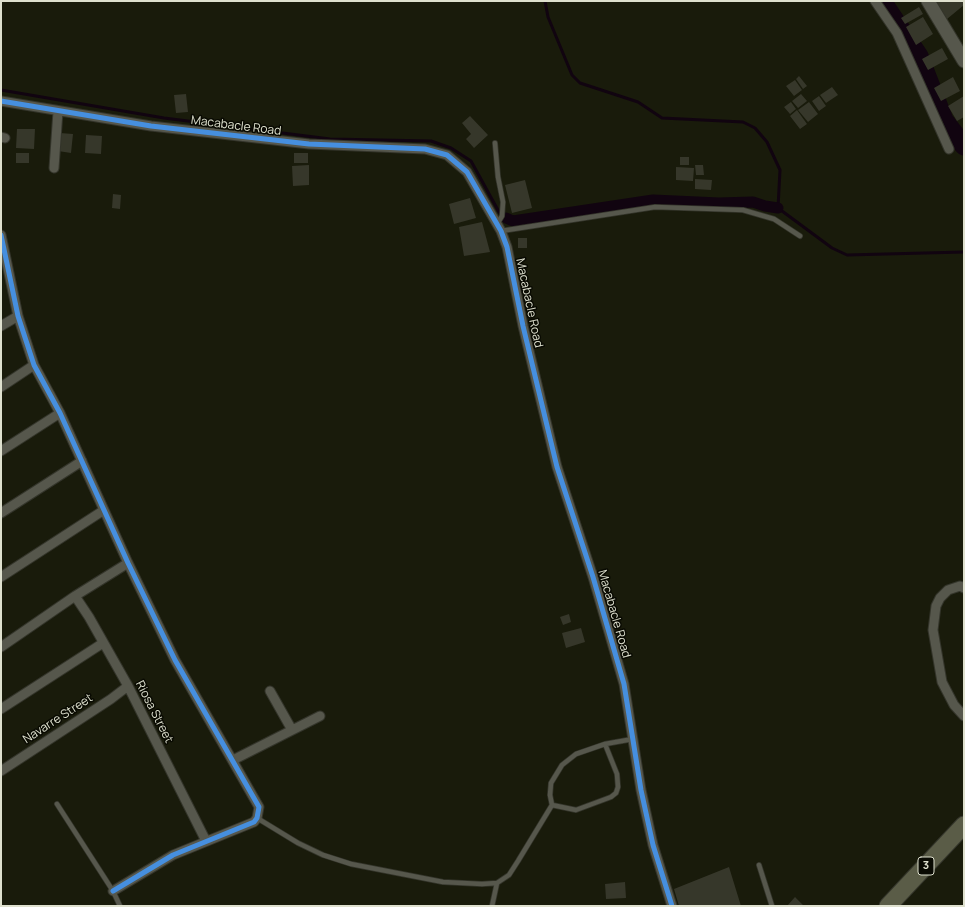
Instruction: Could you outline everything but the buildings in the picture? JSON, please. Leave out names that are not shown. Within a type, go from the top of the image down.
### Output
[{"type":"highway","name":"3","points":[[888,906],[964,825]]},
{"type":"highway","name":"3","points":[[903,906],[964,840]]},
{"type":"street","points":[[875,1],[897,33],[949,149]]},
{"type":"street","points":[[928,1],[964,61]]},
{"type":"street","name":"Macabacle Road","points":[[1,101],[151,126],[309,144],[425,149],[447,155],[467,172],[501,231],[507,247],[539,398],[557,467],[614,645],[628,705],[641,790],[648,824],[672,906]]},
{"type":"street","points":[[54,168],[58,110]]},
{"type":"street","points":[[1,235],[3,258],[18,316],[34,365],[60,413],[128,563],[175,660],[260,807],[257,818],[254,822],[173,855],[113,890]]},
{"type":"street","points":[[1,326],[18,316]]},
{"type":"street","points":[[1,387],[34,365]]},
{"type":"street","points":[[1,451],[60,413]]},
{"type":"street","points":[[1,514],[82,461]]},
{"type":"street","points":[[1,577],[104,510]]},
{"type":"street","points":[[1,647],[75,596],[128,563]]},
{"type":"street","points":[[964,588],[960,586],[948,590],[940,598],[936,606],[932,630],[942,682],[954,705],[964,716]]},
{"type":"street","name":"Riosa Street","points":[[75,596],[128,686],[206,841]]},
{"type":"street","points":[[1,709],[103,643]]},
{"type":"street","name":"Navarre Street","points":[[1,771],[111,699],[128,686]]},
{"type":"street","points":[[270,691],[292,730]]},
{"type":"street","points":[[232,760],[320,716]]},
{"type":"lane","points":[[494,142],[498,178],[503,202],[502,216],[496,222]]},
{"type":"lane","points":[[501,231],[656,207],[743,210],[774,219],[800,236]]},
{"type":"lane","points":[[492,906],[497,883],[512,870],[552,805],[550,796],[551,783],[562,765],[576,754],[605,744],[633,739]]},
{"type":"lane","points":[[552,805],[576,810],[611,797],[616,793],[618,787],[617,774],[605,744]]},
{"type":"lane","points":[[57,804],[113,890],[120,906]]},
{"type":"lane","points":[[257,818],[298,843],[323,855],[351,864],[443,882],[482,884],[497,883]]},
{"type":"lane","points":[[759,865],[772,906]]},
{"type":"waterway","points":[[545,1],[548,17],[572,75],[580,83],[638,102],[662,118],[743,122],[755,128],[767,142],[780,170],[778,208],[832,248],[847,255],[964,252]]},
{"type":"waterway","points":[[882,1],[919,56],[944,120],[964,146]]},
{"type":"waterway","points":[[1,90],[164,118],[330,139],[431,141],[451,148],[471,161],[499,212],[506,218]]},
{"type":"waterway","points":[[653,200],[692,203]]},
{"type":"waterway","points":[[506,218],[513,221],[653,200],[719,203],[753,202],[778,208]]},
{"type":"cycle path","points":[[1,101],[151,126],[309,144],[425,149],[447,155],[467,172],[501,231],[507,247],[523,326],[557,467],[593,577],[624,684],[641,790],[653,845],[672,906]]},
{"type":"cycle path","points":[[1,235],[18,316],[34,365],[60,413],[128,563],[175,660],[259,807],[257,818],[254,822],[173,855],[113,891]]}]
